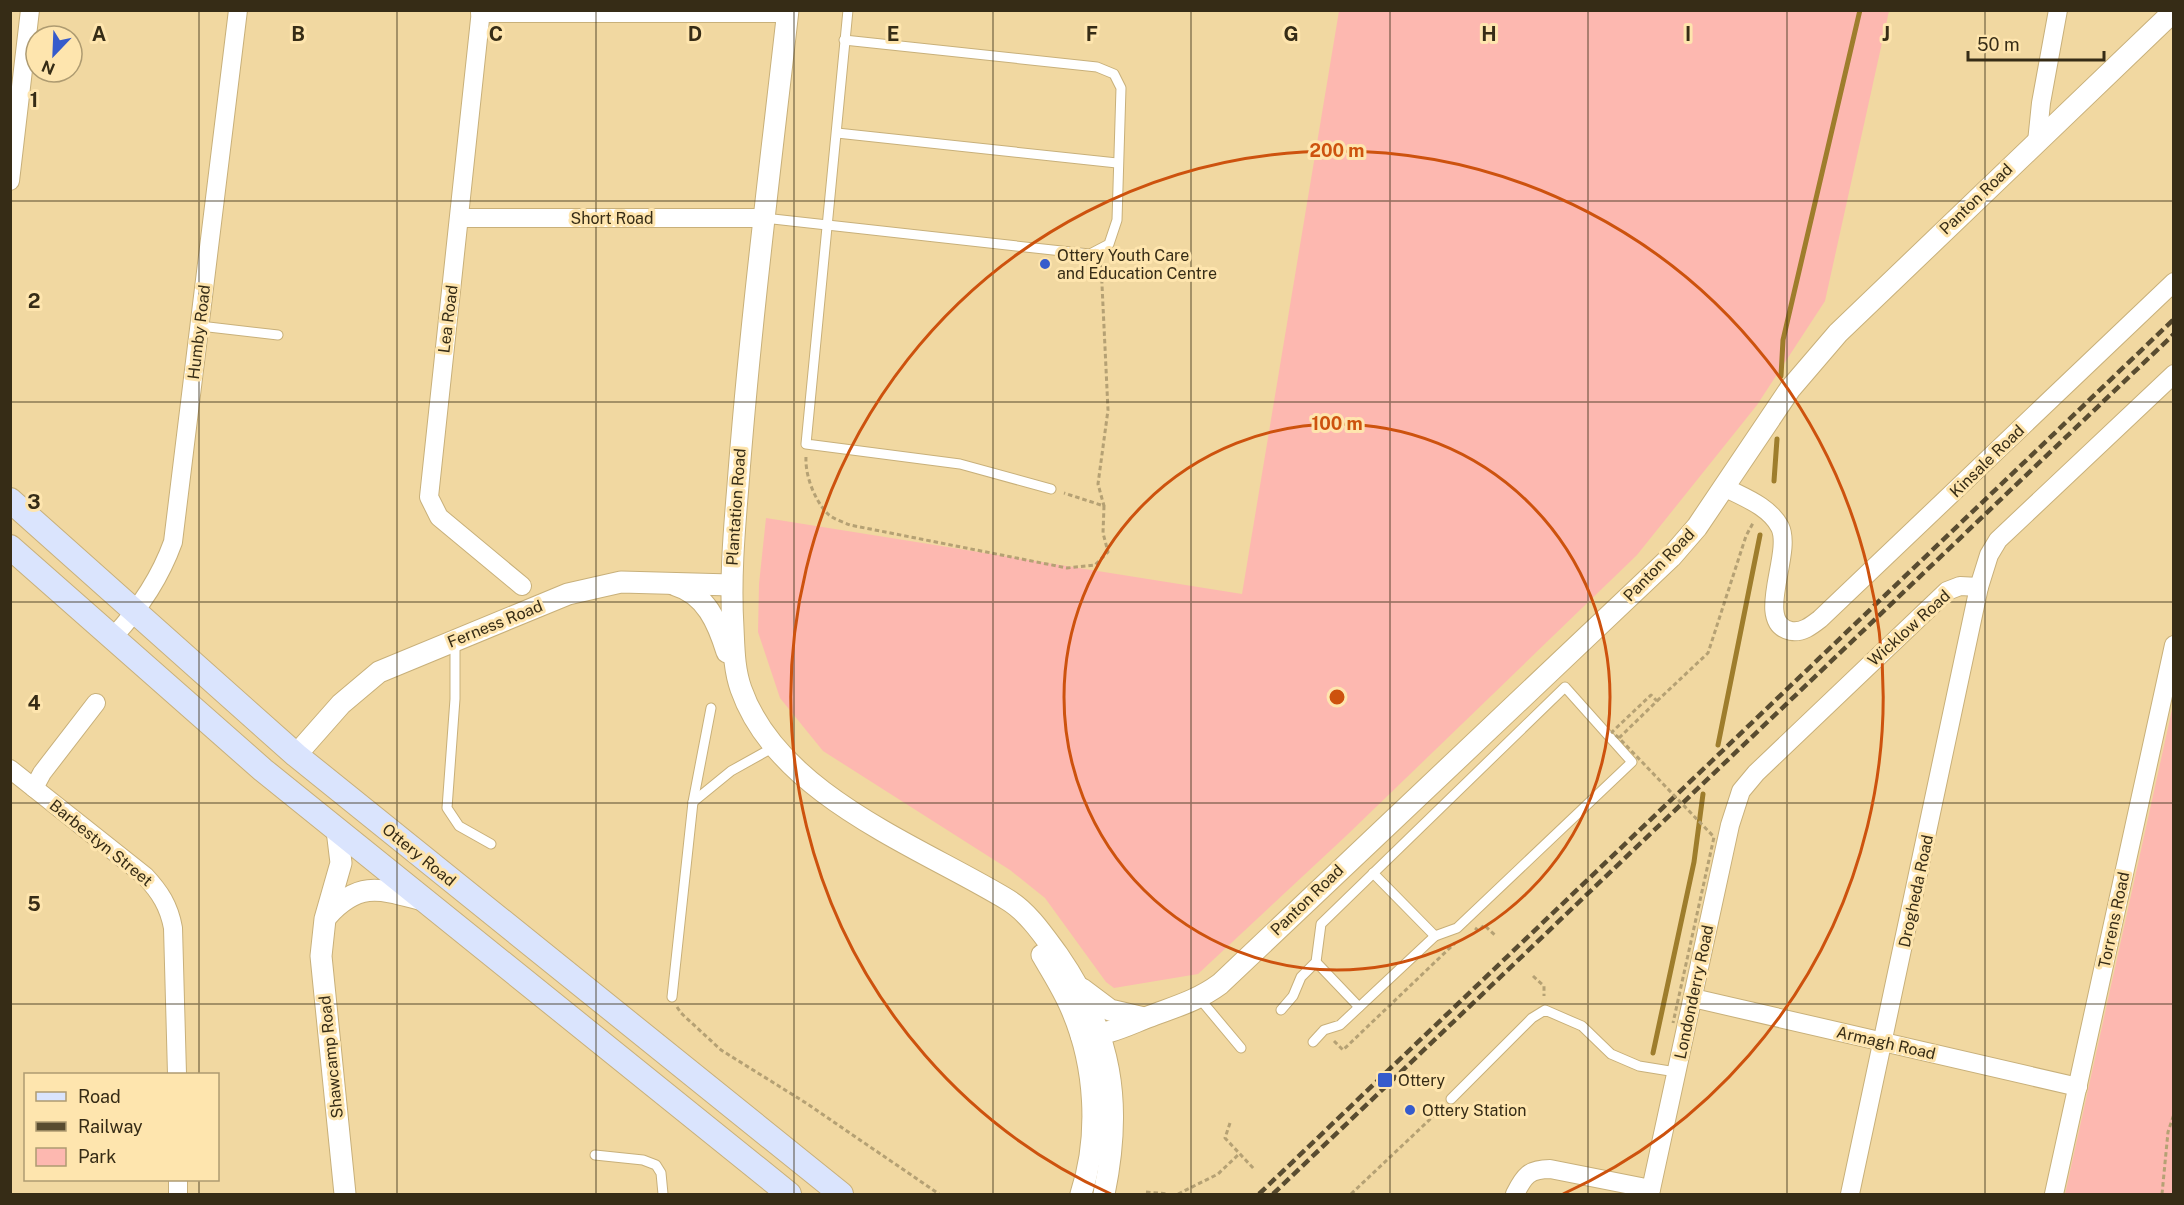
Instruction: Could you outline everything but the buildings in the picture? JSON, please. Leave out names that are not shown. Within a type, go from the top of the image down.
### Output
[{"type":"main road","name":"Ottery Road","points":[[10,500],[296,755],[841,1194]]},
{"type":"main road","name":"Ottery Road","points":[[10,547],[114,636],[262,770],[789,1194]]},
{"type":"street","points":[[10,181],[30,10]]},
{"type":"street","name":"Humby Road","points":[[114,636],[136,612],[166,561],[173,542],[238,10]]},
{"type":"street","points":[[2037,142],[2040,104],[2058,10]]},
{"type":"street","name":"Panton Road","points":[[1090,1036],[1200,999],[1220,984],[1671,557],[1697,527],[1812,361],[1846,324],[2174,11]]},
{"type":"street","points":[[481,12],[788,12]]},
{"type":"street","name":"Lea Road","points":[[481,12],[429,497],[439,517],[522,586]]},
{"type":"street","name":"Plantation Road","points":[[788,12],[744,412],[730,585],[735,671],[752,712],[774,747],[830,796],[979,886],[1010,901],[1046,938],[1074,979],[1090,1036],[1093,1100],[1092,1143],[1081,1194]]},
{"type":"street","name":"Short Road","points":[[460,218],[764,218]]},
{"type":"street","name":"Kinsale Road","points":[[1769,512],[1780,527],[1784,542],[1773,613],[1777,624],[1796,632],[1820,620],[2174,282]]},
{"type":"street","points":[[1979,587],[1989,555],[1998,540],[2174,374]]},
{"type":"street","points":[[1725,487],[1769,512]]},
{"type":"street","name":"Ferness Road","points":[[296,755],[362,683],[396,663],[595,586],[621,582],[730,585]]},
{"type":"street","points":[[666,582],[687,590],[710,611],[735,671]]},
{"type":"street","name":"Wicklow Road","points":[[1741,791],[1756,773],[1947,591],[1960,586],[1979,587]]},
{"type":"street","name":"Drogheda Road","points":[[1850,1194],[1884,1043],[1979,587]]},
{"type":"street","name":"Torrens Road","points":[[2054,1194],[2174,645]]},
{"type":"street","points":[[34,788],[42,773],[96,703]]},
{"type":"street","name":"Barbestyn Street","points":[[10,769],[145,876],[160,893],[170,911],[175,951],[177,1073]]},
{"type":"street","name":"Londonderry Road","points":[[1650,1192],[1730,825],[1741,791]]},
{"type":"street","name":"Shawcamp Road","points":[[337,830],[341,862],[325,919],[321,956],[345,1194]]},
{"type":"street","name":"Plantation Road","points":[[979,886],[1035,944],[1090,1036],[1112,1081],[1114,1125],[1104,1194]]},
{"type":"street","points":[[325,919],[341,901],[355,892],[375,889],[425,901]]},
{"type":"street","points":[[1074,979],[1089,996],[1110,1010],[1145,1018]]},
{"type":"street","name":"Armagh Road","points":[[1693,998],[2078,1087]]},
{"type":"street","points":[[1515,1194],[1526,1175],[1537,1169],[1550,1169],[1650,1192]]},
{"type":"lane","points":[[848,10],[806,444],[960,464],[1050,489]]},
{"type":"lane","points":[[764,218],[1090,254],[1109,244],[1117,220],[1121,88],[1118,78],[1105,69],[844,40]]},
{"type":"lane","points":[[837,133],[1117,163]]},
{"type":"lane","points":[[200,326],[278,335]]},
{"type":"lane","points":[[455,640],[455,699],[447,808],[459,826],[491,844]]},
{"type":"lane","points":[[1281,1010],[1293,996],[1301,977],[1316,962],[1321,924],[1565,687],[1632,762],[1457,928],[1435,936],[1340,1025],[1324,1030],[1313,1042]]},
{"type":"lane","points":[[672,997],[693,802],[711,708]]},
{"type":"lane","points":[[693,802],[731,771],[774,747]]},
{"type":"lane","points":[[1373,873],[1435,936]]},
{"type":"lane","points":[[1316,962],[1359,1007]]},
{"type":"lane","points":[[1200,999],[1241,1048]]},
{"type":"lane","points":[[1452,1099],[1532,1018],[1545,1010],[1582,1026],[1611,1054],[1639,1066],[1676,1072]]},
{"type":"lane","points":[[595,1155],[650,1162],[662,1173],[663,1194]]},
{"type":"path","points":[[806,444],[806,470],[819,500],[829,516],[850,525],[1066,567],[1095,565],[1108,552],[1103,533],[1104,506],[1098,484],[1108,410],[1101,250]]},
{"type":"path","points":[[1050,489],[1104,506]]},
{"type":"path","points":[[1619,738],[1708,653],[1717,634],[1750,525],[1769,512]]},
{"type":"path","points":[[1657,701],[1651,695],[1612,732],[1714,837],[1673,1023]]},
{"type":"path","points":[[1474,926],[1479,931],[1484,926],[1496,936]]},
{"type":"path","points":[[1330,1038],[1343,1050],[1456,942]]},
{"type":"path","points":[[1533,976],[1544,986]]},
{"type":"path","points":[[672,997],[681,1013],[721,1050],[842,1127],[939,1194]]},
{"type":"path","points":[[1350,1194],[1452,1099]]},
{"type":"path","points":[[2162,1194],[2168,1132],[2174,1114]]},
{"type":"path","points":[[1230,1123],[1225,1138],[1254,1169]]},
{"type":"path","points":[[1178,1194],[1218,1174],[1239,1154]]},
{"type":"path","points":[[1146,1192],[1168,1194]]},
{"type":"green space","points":[[1339,11],[1889,11],[1825,301],[1757,405],[1637,555],[1346,836],[1198,974],[1114,988],[1106,982],[1045,898],[1010,870],[823,751],[780,698],[758,632],[759,584],[766,518],[1242,594]]},
{"type":"green space","points":[[2173,705],[2173,1194],[2065,1194]]},
{"type":"waterway","points":[[1781,376],[1783,340],[1860,10]]},
{"type":"waterway","points":[[1774,481],[1777,439]]},
{"type":"waterway","points":[[1718,745],[1760,535]]},
{"type":"waterway","points":[[1653,1053],[1694,862],[1703,794]]},
{"type":"railway","points":[[1259,1194],[2174,319]]},
{"type":"railway","points":[[1273,1194],[2174,334]]},
{"type":"place","name":"Ottery Youth Care and Education Centre","points":[[1045,264]]},
{"type":"place","name":"Ottery","points":[[1385,1080]]},
{"type":"place","name":"Ottery Station","points":[[1410,1110]]}]
